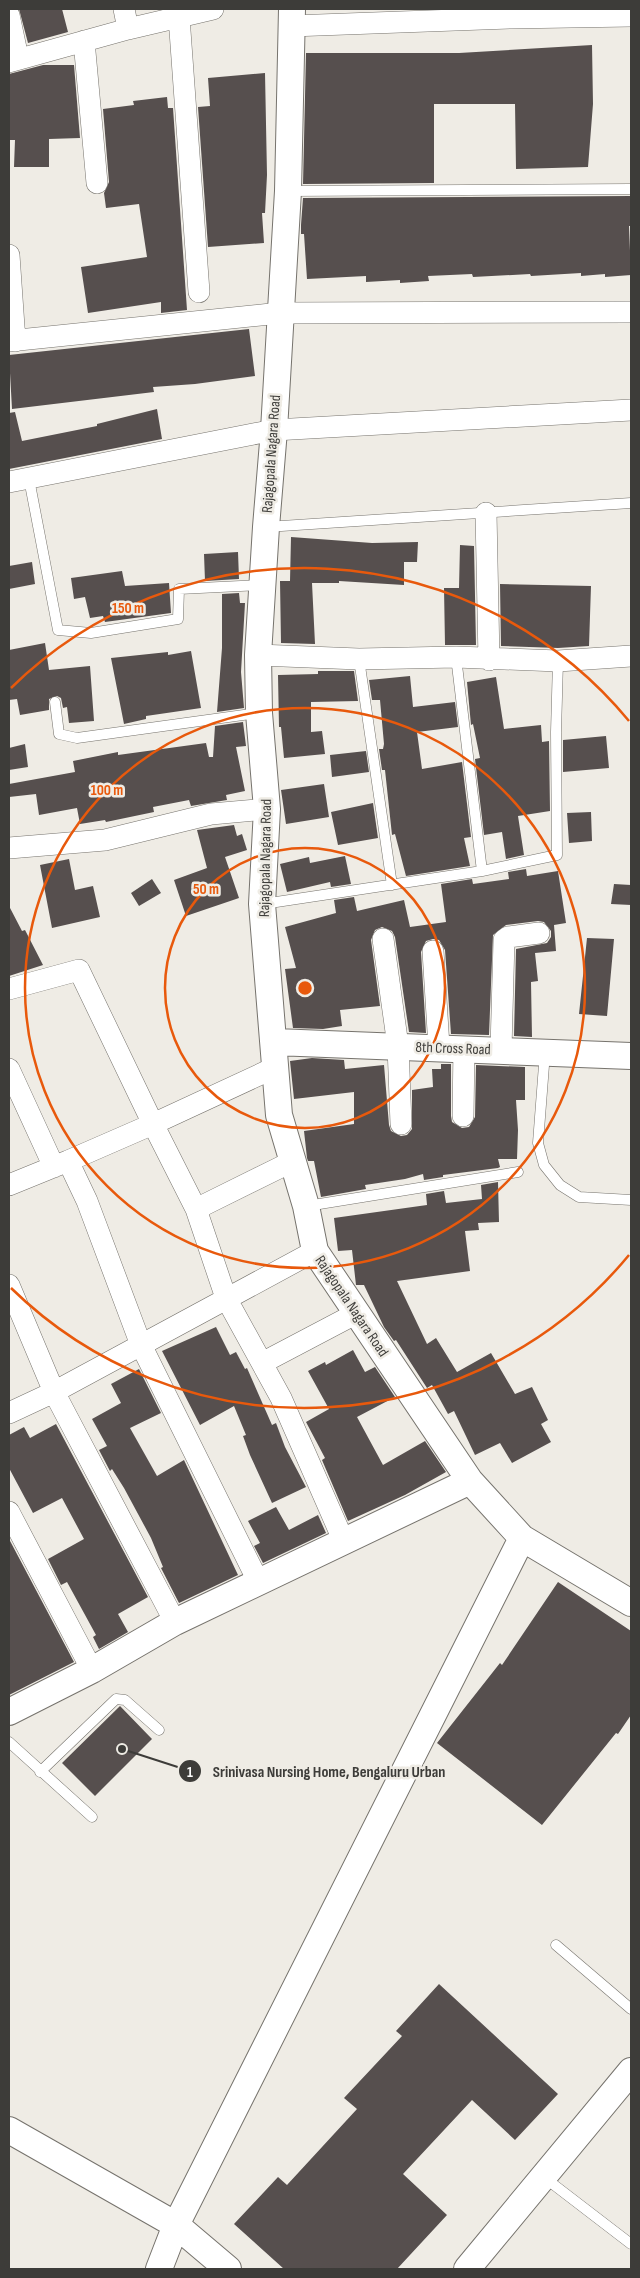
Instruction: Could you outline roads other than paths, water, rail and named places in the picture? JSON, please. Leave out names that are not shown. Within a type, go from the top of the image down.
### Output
[{"type":"street","points":[[9,15],[13,60],[84,41],[126,19],[179,17],[213,9]]},
{"type":"street","points":[[291,18],[443,15],[631,16]]},
{"type":"street","points":[[179,17],[198,292]]},
{"type":"street","name":"Rajagopala Nagara Road","points":[[291,18],[288,192],[258,655],[259,713],[267,809],[262,904],[275,1042],[279,1115],[306,1206],[315,1251],[470,1481],[522,1538],[631,1603]]},
{"type":"street","points":[[84,41],[97,183]]},
{"type":"street","points":[[9,255],[12,341],[280,313],[631,312]]},
{"type":"street","points":[[19,481],[274,430],[631,410]]},
{"type":"street","points":[[486,513],[489,660]]},
{"type":"street","points":[[258,655],[359,659],[456,657],[489,660],[558,661],[631,656]]},
{"type":"street","points":[[9,848],[105,840],[211,814],[267,809]]},
{"type":"street","points":[[501,1049],[504,940],[508,937],[539,933]]},
{"type":"street","points":[[383,939],[398,1046],[401,1124]]},
{"type":"street","points":[[433,951],[463,1116]]},
{"type":"street","points":[[9,989],[79,970],[196,1209],[226,1298],[281,1398],[344,1542]]},
{"type":"street","name":"8th Cross Road","points":[[275,1042],[501,1049],[631,1056]]},
{"type":"street","points":[[9,1185],[153,1124],[276,1067]]},
{"type":"street","points":[[9,1069],[61,1164],[87,1201],[141,1345],[259,1583]]},
{"type":"street","points":[[196,1209],[292,1161]]},
{"type":"street","points":[[9,1413],[54,1392],[315,1251]]},
{"type":"street","points":[[9,1285],[54,1392],[175,1622]]},
{"type":"street","points":[[262,1363],[357,1313]]},
{"type":"street","points":[[9,1712],[92,1670],[175,1622],[470,1481]]},
{"type":"street","points":[[9,1512],[92,1670]]},
{"type":"street","points":[[159,2269],[176,2225],[522,1538]]},
{"type":"street","points":[[468,2269],[631,2072]]},
{"type":"street","points":[[9,2130],[176,2225],[228,2269]]},
{"type":"lane","points":[[288,192],[631,189]]},
{"type":"lane","points":[[19,481],[58,630],[91,633],[178,619],[180,589],[262,585]]},
{"type":"lane","points":[[266,526],[631,503]]},
{"type":"lane","points":[[456,657],[482,871]]},
{"type":"lane","points":[[359,659],[392,885]]},
{"type":"lane","points":[[262,904],[482,871],[558,855],[556,732],[558,661]]},
{"type":"lane","points":[[55,702],[59,734],[76,738],[259,713]]},
{"type":"lane","points":[[545,1051],[538,1142],[544,1164],[560,1185],[578,1197],[631,1200]]},
{"type":"lane","points":[[306,1206],[518,1172]]},
{"type":"lane","points":[[40,1772],[116,1699],[126,1700],[159,1730]]},
{"type":"lane","points":[[9,1742],[40,1772],[92,1816]]},
{"type":"lane","points":[[556,1945],[631,2009]]},
{"type":"lane","points":[[544,2177],[631,2244]]},
{"type":"place","name":"Srinivasa Nursing Home, Bengaluru Urban","points":[[122,1749]]}]
